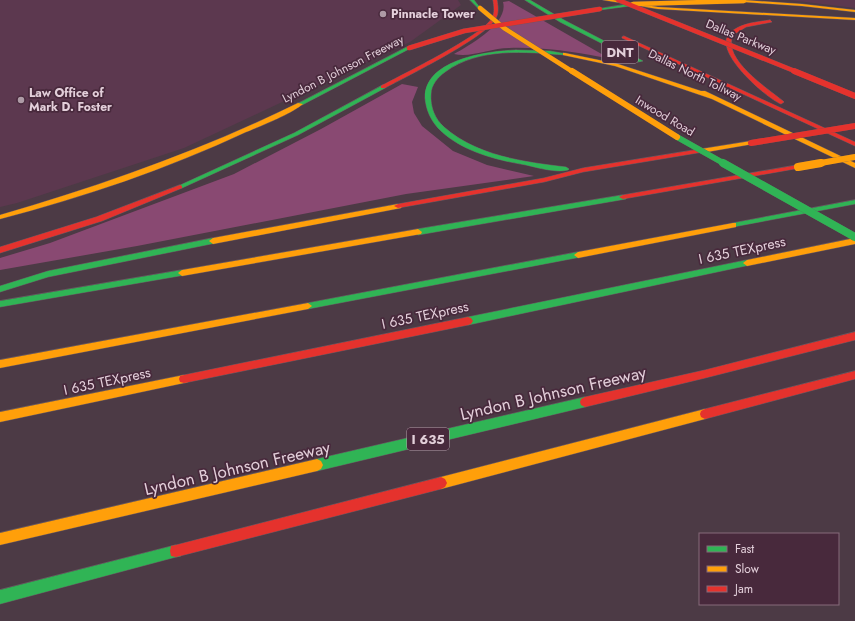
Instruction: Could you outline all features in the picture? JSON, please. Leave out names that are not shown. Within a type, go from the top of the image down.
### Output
[{"type":"main road","name":"Inwood Road","points":[[472,0],[499,25],[641,117],[855,238]]},
{"type":"main road","points":[[0,250],[82,224],[156,197],[223,169],[276,144],[398,80],[478,33],[492,22],[497,7],[495,0]]},
{"type":"main road","name":"Dallas North Tollway","points":[[527,0],[620,52],[855,166]]},
{"type":"main road","points":[[605,0],[658,8],[855,19]]},
{"type":"main road","name":"Dallas Parkway","points":[[618,0],[855,96]]},
{"type":"main road","name":"Lyndon B Johnson Freeway","points":[[0,217],[83,192],[164,165],[216,144],[259,124],[386,58],[409,48],[464,31],[628,5],[675,2],[744,1],[794,4],[855,12]]},
{"type":"main road","points":[[566,7],[591,21]]},
{"type":"main road","points":[[803,121],[735,62],[728,46],[729,37],[735,31],[744,26],[757,22],[814,22],[855,28]]},
{"type":"main road","name":"Dallas North Tollway","points":[[612,32],[855,144]]},
{"type":"main road","points":[[583,170],[511,162],[491,156],[457,139],[435,121],[430,111],[427,102],[427,92],[431,83],[437,75],[456,64],[480,55],[513,50],[552,52],[575,55],[617,66],[716,98]]},
{"type":"main road","points":[[0,289],[56,273],[399,205],[544,180],[583,170],[855,126]]},
{"type":"main road","points":[[0,304],[855,157]]},
{"type":"main road","name":"I 635 TEXpress","points":[[0,364],[855,202]]},
{"type":"main road","name":"I 635 TEXpress","points":[[0,417],[855,241]]},
{"type":"main road","name":"Lyndon B Johnson Freeway","points":[[0,539],[682,380],[855,336]]},
{"type":"main road","points":[[0,597],[855,375]]},
{"type":"shaded area","points":[[0,0],[458,0],[461,5],[410,42],[184,148],[17,203],[0,207]]},
{"type":"shaded area","points":[[789,0],[855,0],[855,8]]},
{"type":"shaded area","points":[[509,1],[605,56],[601,57],[532,48],[502,48],[467,55],[454,54],[487,32],[500,18],[503,10],[503,2]]},
{"type":"shaded area","points":[[402,84],[418,87],[412,102],[414,113],[422,126],[453,151],[487,165],[534,176],[406,194],[137,246],[0,270],[0,258],[50,243],[234,174],[321,129]]},
{"type":"traffic: fast","points":[[472,0],[480,8]]},
{"type":"traffic: fast","points":[[527,0],[562,21],[640,61]]},
{"type":"traffic: fast","points":[[600,9],[629,5]]},
{"type":"traffic: fast","points":[[300,104],[409,48]]},
{"type":"traffic: fast","points":[[565,54],[516,51],[482,54],[466,58],[452,65],[434,79],[428,91],[428,102],[432,115],[443,129],[456,139],[471,147],[517,162],[566,169]]},
{"type":"traffic: fast","points":[[180,187],[296,134],[383,87]]},
{"type":"traffic: fast","points":[[677,137],[855,237]]},
{"type":"traffic: fast","points":[[418,232],[623,197]]},
{"type":"traffic: fast","points":[[733,225],[855,202]]},
{"type":"traffic: fast","points":[[0,289],[48,274],[213,241]]},
{"type":"traffic: fast","points":[[308,306],[578,255]]},
{"type":"traffic: fast","points":[[468,321],[747,263]]},
{"type":"traffic: fast","points":[[0,304],[182,273]]},
{"type":"traffic: fast","points":[[317,465],[585,402]]},
{"type":"traffic: fast","points":[[0,597],[176,551]]},
{"type":"traffic: slow","points":[[605,0],[658,8],[855,19]]},
{"type":"traffic: slow","points":[[744,1],[802,5],[855,11]]},
{"type":"traffic: slow","points":[[633,4],[744,1]]},
{"type":"traffic: slow","points":[[480,8],[504,28],[531,46],[677,137]]},
{"type":"traffic: slow","points":[[565,54],[616,65],[716,98]]},
{"type":"traffic: slow","points":[[703,92],[855,166]]},
{"type":"traffic: slow","points":[[0,217],[115,182],[153,168],[227,139],[300,104]]},
{"type":"traffic: slow","points":[[701,151],[751,143]]},
{"type":"traffic: slow","points":[[798,167],[855,157]]},
{"type":"traffic: slow","points":[[213,241],[398,206]]},
{"type":"traffic: slow","points":[[578,255],[733,225]]},
{"type":"traffic: slow","points":[[182,273],[418,232]]},
{"type":"traffic: slow","points":[[747,263],[855,241]]},
{"type":"traffic: slow","points":[[0,364],[308,306]]},
{"type":"traffic: slow","points":[[0,417],[184,379]]},
{"type":"traffic: slow","points":[[441,483],[705,414]]},
{"type":"traffic: slow","points":[[0,539],[317,465]]},
{"type":"traffic: jam","points":[[383,87],[470,39],[485,29],[494,18],[496,9],[495,0]]},
{"type":"traffic: jam","points":[[618,0],[855,96]]},
{"type":"traffic: jam","points":[[409,48],[464,31],[600,9]]},
{"type":"traffic: jam","points":[[770,21],[745,26],[731,34],[728,43],[729,50],[740,67],[781,102]]},
{"type":"traffic: jam","points":[[624,37],[855,144]]},
{"type":"traffic: jam","points":[[751,143],[855,126]]},
{"type":"traffic: jam","points":[[398,206],[544,180],[583,170],[701,151]]},
{"type":"traffic: jam","points":[[623,197],[798,167]]},
{"type":"traffic: jam","points":[[0,250],[99,219],[180,187]]},
{"type":"traffic: jam","points":[[184,379],[468,321]]},
{"type":"traffic: jam","points":[[585,402],[705,374],[855,336]]},
{"type":"traffic: jam","points":[[705,414],[855,375]]},
{"type":"traffic: jam","points":[[176,551],[441,483]]},
{"type":"place","name":"Pinnacle Tower","points":[[383,14]]},
{"type":"place","name":"Law Office of Mark D. Foster","points":[[21,100]]}]
